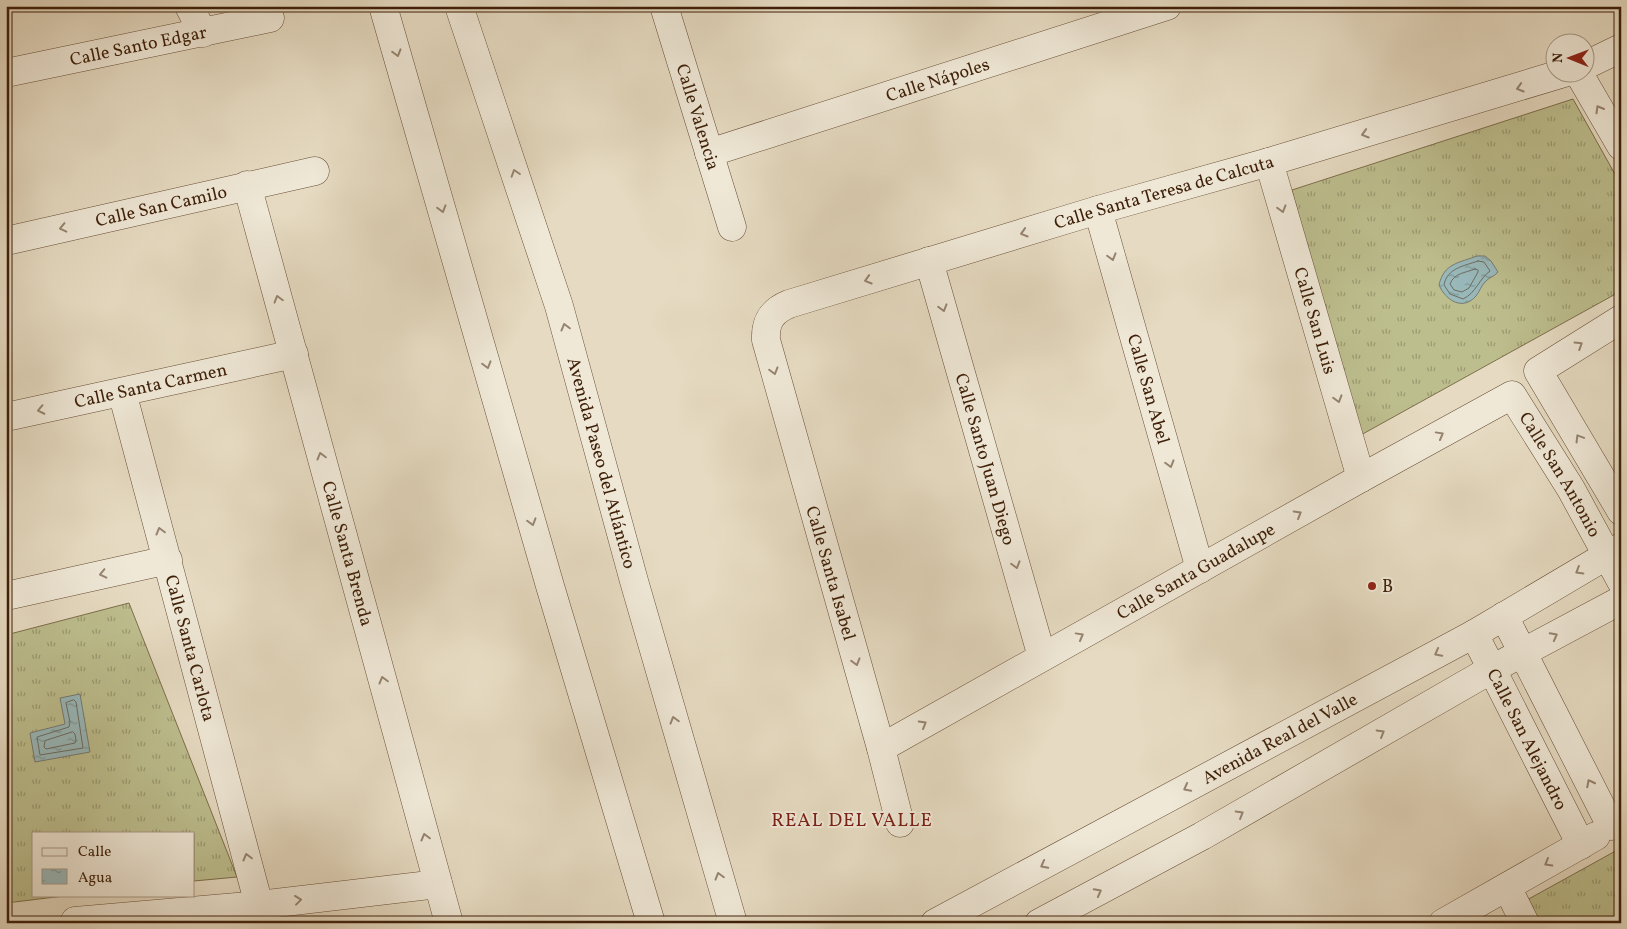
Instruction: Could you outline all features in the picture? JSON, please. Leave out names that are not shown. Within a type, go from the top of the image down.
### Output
[{"type":"street","points":[[189,6],[203,33]]},
{"type":"street","points":[[383,6],[550,586],[651,923]]},
{"type":"street","name":"Avenida Paseo del Atlántico","points":[[459,6],[559,306],[634,581],[733,923]]},
{"type":"street","name":"Calle Valencia","points":[[664,6],[732,227]]},
{"type":"street","name":"Calle Nápoles","points":[[709,153],[1152,8]]},
{"type":"street","name":"Calle Santo Edgar","points":[[6,73],[270,18]]},
{"type":"street","points":[[1594,61],[1621,48]]},
{"type":"street","name":"Calle Santa Teresa de Calcuta","points":[[768,324],[778,309],[789,304],[1098,210],[1268,162],[1544,79]]},
{"type":"street","points":[[1584,82],[1621,146]]},
{"type":"street","name":"Calle San Luis","points":[[1268,162],[1361,478]]},
{"type":"street","name":"Calle San Camilo","points":[[6,241],[316,170]]},
{"type":"street","name":"Calle Santa Brenda","points":[[247,186],[449,923]]},
{"type":"street","name":"Calle San Abel","points":[[1098,210],[1200,569]]},
{"type":"street","name":"Calle Santo Juan Diego","points":[[929,261],[1042,657]]},
{"type":"street","name":"Calle San Antonio","points":[[1621,319],[1538,371],[1621,511]]},
{"type":"street","name":"Calle Santa Isabel","points":[[768,324],[766,340],[881,748],[900,823]]},
{"type":"street","name":"Calle Santa Carmen","points":[[6,417],[294,354]]},
{"type":"street","name":"Calle Santa Carlota","points":[[122,392],[259,904]]},
{"type":"street","name":"Calle Santa Guadalupe","points":[[881,748],[1512,395]]},
{"type":"street","name":"Calle San Antonio","points":[[1512,395],[1571,489],[1614,551],[1621,580]]},
{"type":"street","points":[[1571,489],[1599,472]]},
{"type":"street","name":"Avenida Real del Valle","points":[[935,923],[1474,634],[1614,551]]},
{"type":"street","points":[[6,596],[168,560]]},
{"type":"street","points":[[1039,923],[1202,836],[1492,669],[1621,600]]},
{"type":"street","name":"Calle San Alejandro","points":[[1504,616],[1616,823]]},
{"type":"street","name":"Calle San Alejandro","points":[[1474,634],[1581,844]]},
{"type":"street","points":[[1444,923],[1616,823]]},
{"type":"street","points":[[75,922],[438,884]]},
{"type":"street","points":[[1507,887],[1525,923]]},
{"type":"green space","points":[[1573,99],[1621,185],[1621,291],[1350,441],[1292,190]]},
{"type":"green space","points":[[129,603],[237,877],[195,881],[195,832],[32,832],[32,896],[64,896],[6,903],[6,635]]},
{"type":"green space","points":[[1621,848],[1621,923],[1536,923],[1525,901]]},
{"type":"water","points":[[1477,256],[1485,256],[1491,261],[1498,272],[1482,285],[1476,296],[1471,300],[1466,303],[1455,302],[1442,291],[1439,285],[1441,278],[1448,268],[1458,262]]},
{"type":"water","points":[[80,694],[90,752],[35,762],[30,733],[65,724],[60,698]]},
{"type":"place","name":"B","points":[[1372,586]]},
{"type":"district","name":"REAL DEL VALLE","points":[[852,819]]}]
